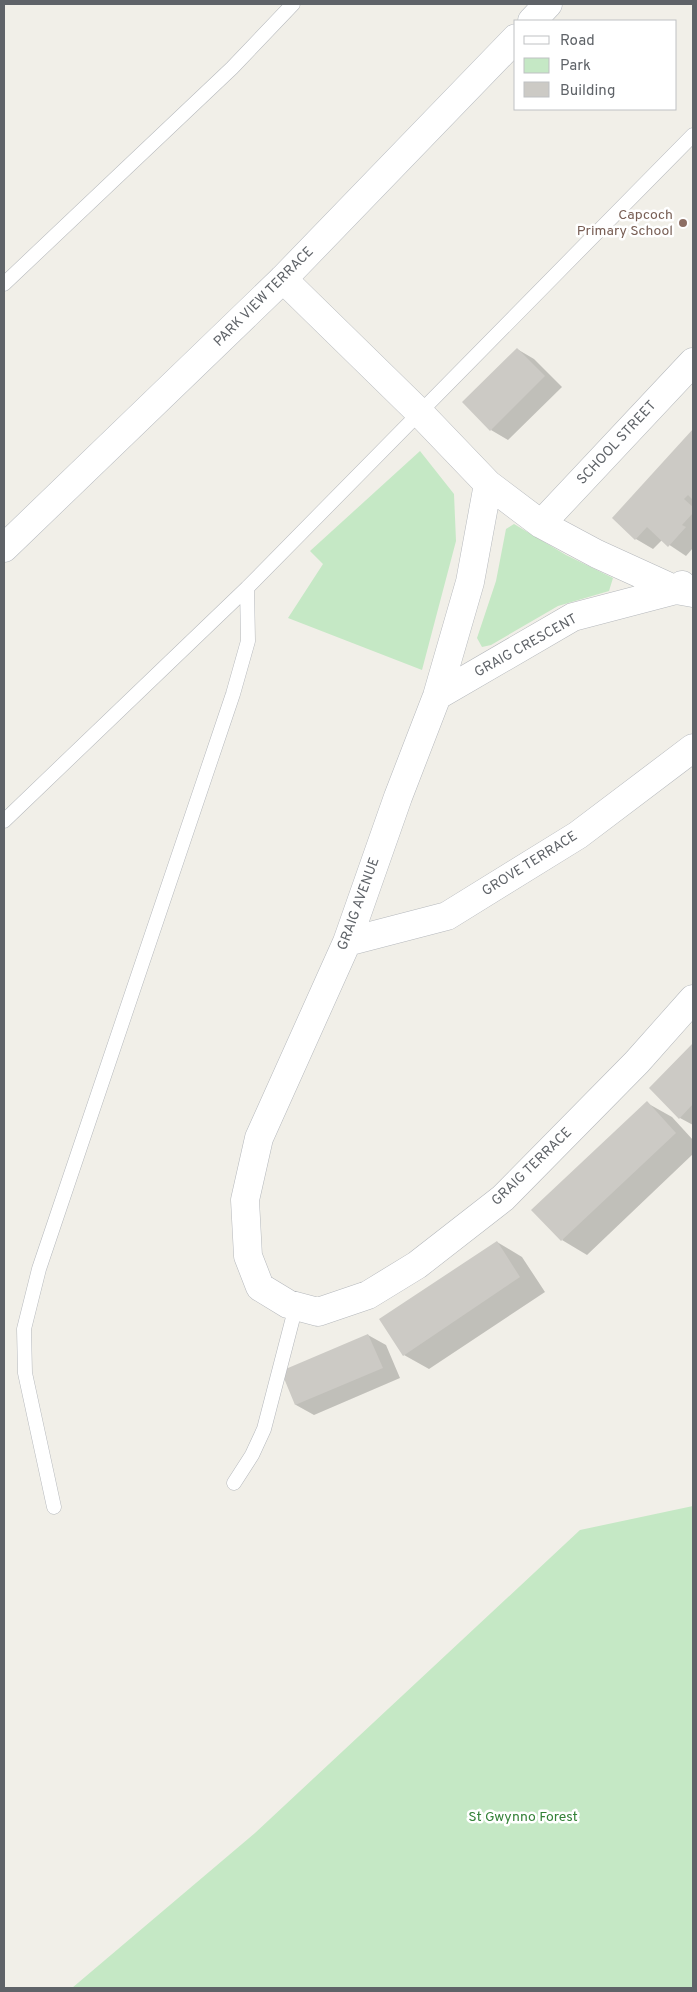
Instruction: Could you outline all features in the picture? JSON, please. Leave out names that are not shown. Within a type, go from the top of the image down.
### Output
[{"type":"street","points":[[533,20],[548,4]]},
{"type":"street","name":"PARK VIEW TERRACE","points":[[4,548],[283,279],[514,40]]},
{"type":"street","points":[[283,279],[419,412],[488,484],[541,524],[597,554],[688,587]]},
{"type":"street","name":"SCHOOL STREET","points":[[541,524],[693,362]]},
{"type":"street","name":"GRAIG AVENUE","points":[[292,1305],[260,1287],[248,1256],[245,1200],[259,1138],[346,942],[398,797],[437,696],[470,582],[488,484]]},
{"type":"street","name":"GRAIG CRESCENT","points":[[437,696],[573,617],[688,587]]},
{"type":"street","name":"GROVE TERRACE","points":[[346,942],[447,916],[578,834],[693,748]]},
{"type":"street","name":"GRAIG TERRACE","points":[[292,1305],[318,1312],[335,1307],[368,1295],[417,1265],[504,1198],[637,1062],[693,999]]},
{"type":"lane","points":[[4,284],[232,68],[293,4]]},
{"type":"lane","points":[[4,821],[247,588],[693,135]]},
{"type":"lane","points":[[54,1507],[25,1373],[24,1329],[39,1269],[233,694],[248,641],[247,588]]},
{"type":"lane","points":[[234,1483],[252,1455],[264,1429],[292,1305]]},
{"type":"green space","points":[[420,451],[454,494],[456,541],[422,670],[288,618],[323,564],[310,551]]},
{"type":"green space","points":[[514,524],[566,555],[613,578],[609,591],[558,606],[491,645],[482,647],[477,638],[496,581],[506,529]]},
{"type":"green space","name":"St Gwynno Forest","points":[[693,1506],[693,1988],[72,1988],[255,1833],[580,1530]]},
{"type":"building","points":[[517,348],[545,376],[490,431],[462,402]]},
{"type":"building","points":[[693,429],[693,500],[688,495],[684,499],[693,507],[693,513],[682,525],[686,527],[668,547],[647,527],[635,540],[612,518]]},
{"type":"building","points":[[693,1043],[693,1104],[679,1119],[649,1088]]},
{"type":"building","points":[[647,1101],[676,1133],[561,1241],[531,1210]]},
{"type":"building","points":[[497,1241],[520,1277],[403,1356],[379,1319]]},
{"type":"building","points":[[368,1334],[383,1368],[295,1405],[281,1371]]},
{"type":"place","name":"Capcoch Primary School","points":[[683,223]]}]
